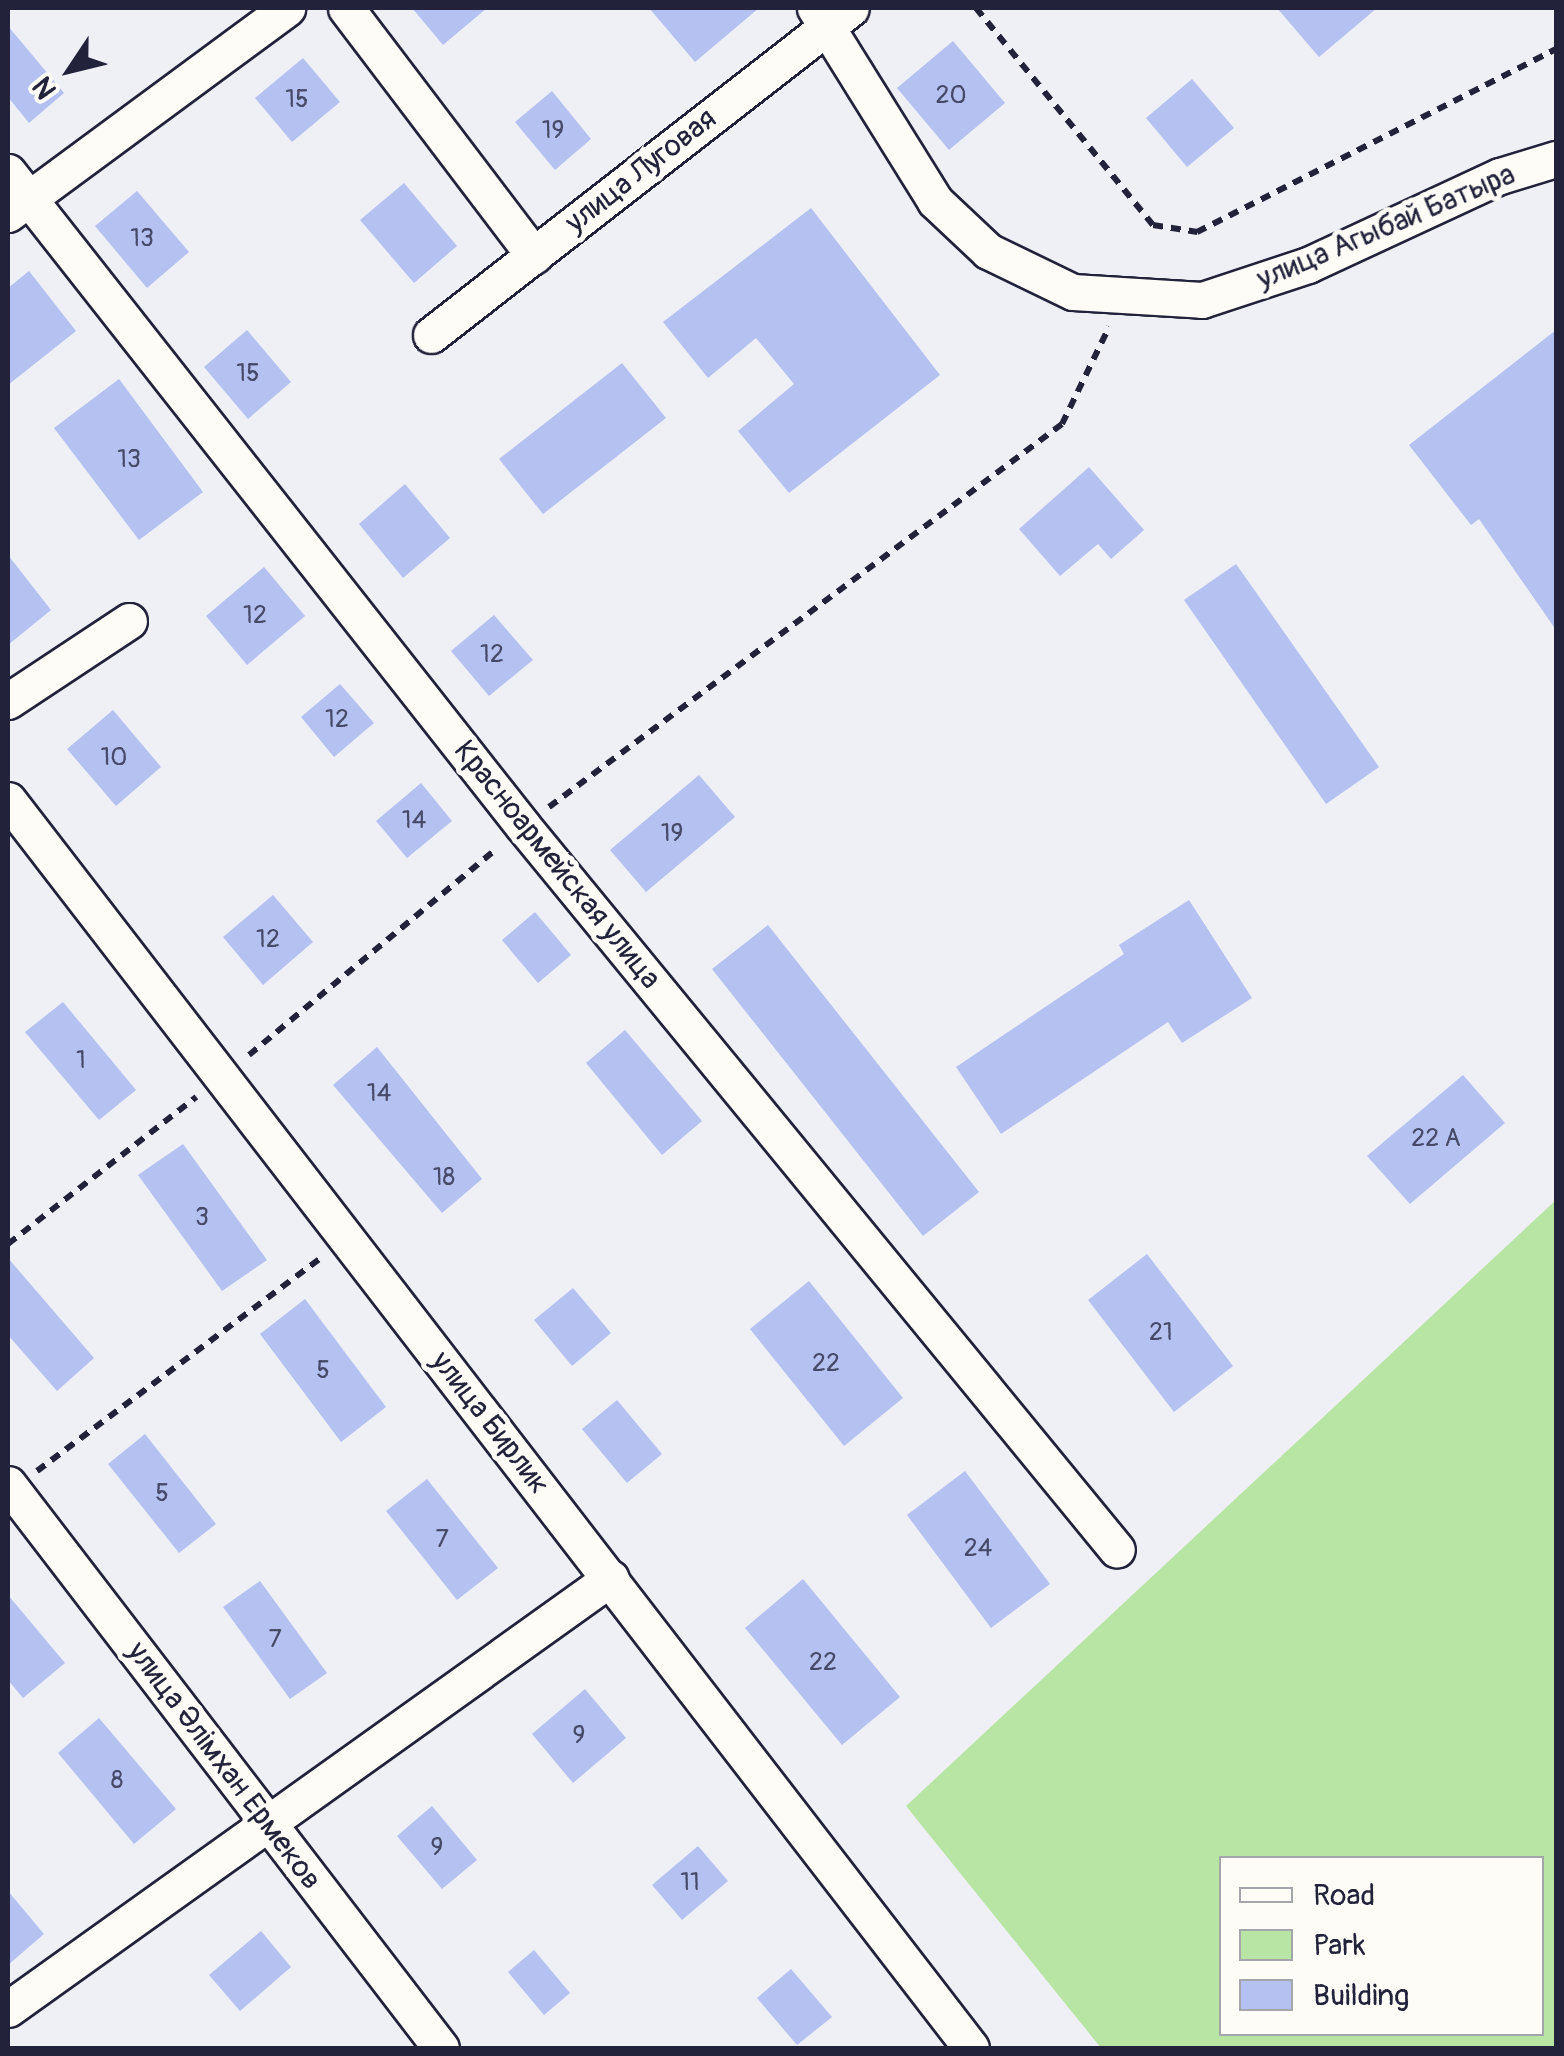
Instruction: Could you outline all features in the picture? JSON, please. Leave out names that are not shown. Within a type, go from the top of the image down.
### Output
[{"type":"street","points":[[14,195],[287,8]]},
{"type":"street","points":[[346,8],[534,256]]},
{"type":"street","name":"улица Луговая","points":[[431,336],[831,13]]},
{"type":"street","name":"улица Агыбай Батыра","points":[[831,13],[935,201],[988,251],[1072,292],[1122,300],[1202,300],[1308,265],[1500,176],[1556,159]]},
{"type":"street","name":"Красноармейская улица","points":[[14,195],[523,826],[1117,1550]]},
{"type":"street","points":[[8,701],[129,621]]},
{"type":"street","name":"улица Бирлик","points":[[8,800],[612,1578],[970,2048]]},
{"type":"street","name":"улица Әлімхан Ермеков","points":[[10,1486],[441,2048]]},
{"type":"street","points":[[8,2009],[612,1578]]},
{"type":"path","points":[[976,8],[1154,225],[1197,232],[1556,49]]},
{"type":"path","points":[[8,1244],[221,1078],[523,826],[1062,424],[1122,300]]},
{"type":"path","points":[[10,1486],[346,1238]]},
{"type":"green space","points":[[1556,1200],[1556,2048],[1101,2048],[906,1806]]},
{"type":"building","points":[[412,8],[487,8],[443,45]]},
{"type":"building","points":[[649,8],[759,8],[695,62]]},
{"type":"building","points":[[1277,8],[1377,8],[1319,57]]},
{"type":"building","points":[[8,26],[64,93],[29,123],[8,97]]},
{"type":"building","points":[[953,41],[1005,103],[949,150],[897,88]]},
{"type":"building","points":[[303,58],[340,102],[292,142],[255,98]]},
{"type":"building","points":[[1192,79],[1234,128],[1187,167],[1146,118]]},
{"type":"building","points":[[552,91],[591,139],[555,170],[515,122]]},
{"type":"building","points":[[404,183],[457,246],[414,283],[360,220]]},
{"type":"building","points":[[137,191],[189,252],[147,288],[95,226]]},
{"type":"building","points":[[811,208],[940,375],[789,493],[738,431],[794,384],[756,338],[708,378],[663,322]]},
{"type":"building","points":[[29,271],[76,331],[8,385],[8,288]]},
{"type":"building","points":[[247,330],[291,382],[248,419],[204,367]]},
{"type":"building","points":[[1556,330],[1556,630],[1479,519],[1471,525],[1409,445]]},
{"type":"building","points":[[622,363],[666,418],[543,514],[499,459]]},
{"type":"building","points":[[119,379],[203,492],[139,540],[54,428]]},
{"type":"building","points":[[1089,467],[1144,530],[1111,559],[1098,544],[1060,576],[1019,529]]},
{"type":"building","points":[[405,484],[450,538],[403,578],[359,524]]},
{"type":"building","points":[[8,555],[51,610],[8,645]]},
{"type":"building","points":[[1236,564],[1379,767],[1326,804],[1184,600]]},
{"type":"building","points":[[264,567],[305,616],[247,665],[206,616]]},
{"type":"building","points":[[494,615],[533,660],[489,696],[451,651]]},
{"type":"building","points":[[340,684],[374,723],[334,757],[301,717]]},
{"type":"building","points":[[113,710],[161,767],[116,806],[67,749]]},
{"type":"building","points":[[699,775],[735,817],[646,892],[610,850]]},
{"type":"building","points":[[421,783],[452,821],[407,858],[376,821]]},
{"type":"building","points":[[273,895],[313,942],[263,985],[223,937]]},
{"type":"building","points":[[1189,900],[1252,998],[1182,1043],[1168,1022],[1001,1134],[956,1067],[1124,954],[1119,945]]},
{"type":"building","points":[[535,912],[571,955],[538,983],[502,940]]},
{"type":"building","points":[[768,925],[979,1192],[923,1236],[712,969]]},
{"type":"building","points":[[63,1002],[136,1090],[99,1120],[25,1032]]},
{"type":"building","points":[[625,1030],[702,1121],[662,1155],[586,1063]]},
{"type":"building","points":[[377,1047],[482,1179],[442,1213],[333,1085]]},
{"type":"building","points":[[1463,1075],[1505,1123],[1410,1204],[1367,1156]]},
{"type":"building","points":[[183,1144],[267,1260],[222,1291],[138,1175]]},
{"type":"building","points":[[1147,1254],[1233,1366],[1174,1412],[1088,1300]]},
{"type":"building","points":[[8,1258],[94,1358],[57,1391],[8,1335]]},
{"type":"building","points":[[809,1281],[903,1398],[844,1446],[750,1329]]},
{"type":"building","points":[[573,1288],[611,1333],[572,1366],[534,1320]]},
{"type":"building","points":[[305,1299],[386,1407],[341,1442],[260,1334]]},
{"type":"building","points":[[617,1400],[662,1454],[627,1483],[582,1429]]},
{"type":"building","points":[[145,1434],[216,1524],[179,1553],[108,1464]]},
{"type":"building","points":[[965,1471],[1050,1584],[991,1628],[907,1515]]},
{"type":"building","points":[[427,1479],[498,1568],[457,1600],[386,1511]]},
{"type":"building","points":[[803,1579],[900,1697],[842,1745],[745,1628]]},
{"type":"building","points":[[260,1581],[327,1673],[290,1699],[223,1607]]},
{"type":"building","points":[[8,1595],[65,1663],[23,1698],[8,1680]]},
{"type":"building","points":[[585,1689],[626,1738],[573,1783],[532,1734]]},
{"type":"building","points":[[99,1718],[176,1809],[134,1844],[58,1753]]},
{"type":"building","points":[[432,1806],[477,1860],[442,1889],[397,1836]]},
{"type":"building","points":[[698,1846],[728,1881],[682,1920],[652,1885]]},
{"type":"building","points":[[8,1891],[44,1934],[8,1965]]},
{"type":"building","points":[[261,1931],[291,1967],[240,2011],[209,1975]]},
{"type":"building","points":[[534,1950],[570,1993],[544,2015],[508,1972]]},
{"type":"building","points":[[791,1969],[832,2017],[797,2045],[757,1998]]}]
